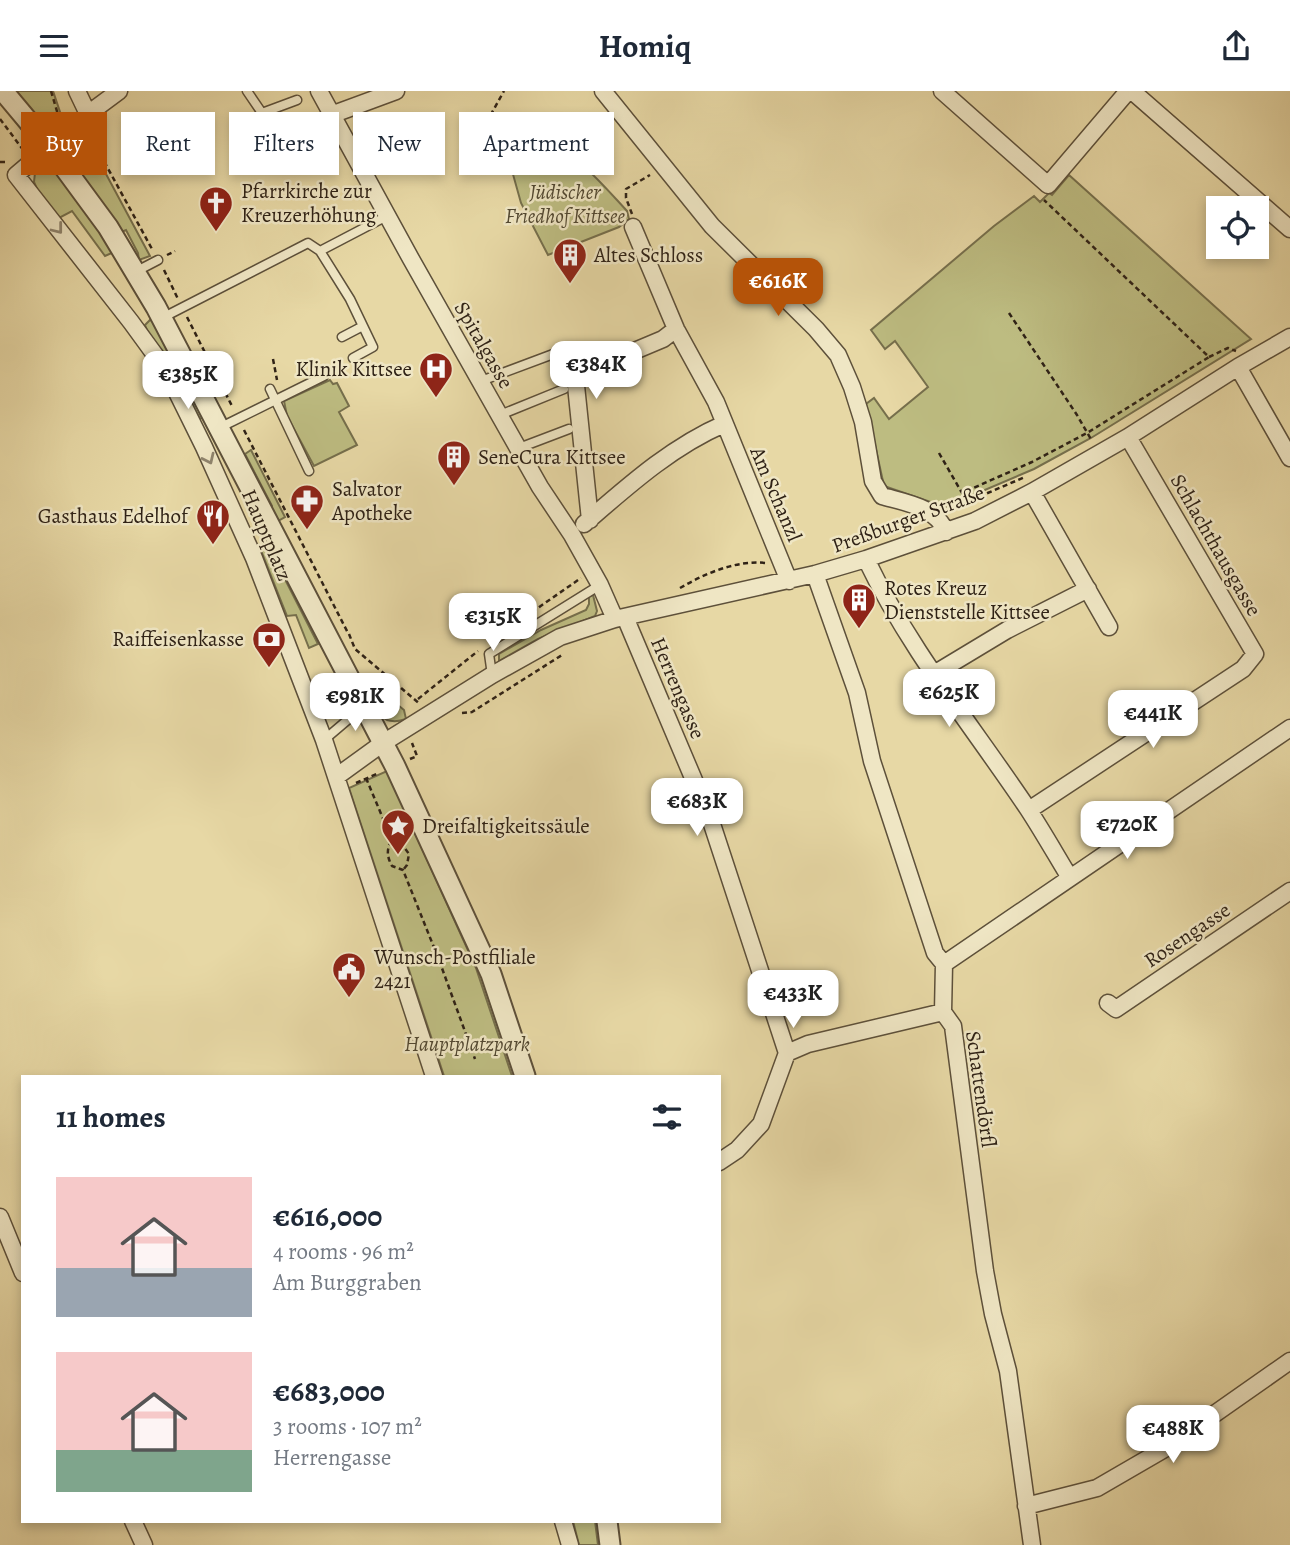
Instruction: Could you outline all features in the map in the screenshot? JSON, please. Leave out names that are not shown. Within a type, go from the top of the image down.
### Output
[{"type":"street","points":[[3,91],[21,113]]},
{"type":"street","points":[[77,91],[87,112]]},
{"type":"street","points":[[91,112],[119,91]]},
{"type":"street","name":"Spitalgasse","points":[[319,91],[330,112]]},
{"type":"street","points":[[339,112],[396,91]]},
{"type":"street","points":[[603,91],[712,226],[816,329],[838,355],[863,422],[873,481],[883,496],[925,509],[941,520],[946,532]]},
{"type":"street","points":[[942,91],[1048,185],[1130,91],[1290,229]]},
{"type":"street","name":"Spitalgasse","points":[[339,129],[500,415],[620,618]]},
{"type":"street","name":"Hauptplatz","points":[[8,174],[131,322],[166,370],[204,447],[254,558],[324,740],[434,1075]]},
{"type":"street","name":"Hauptplatz","points":[[69,175],[107,227],[159,312],[219,428],[339,637],[352,684],[395,766],[491,974],[526,1075]]},
{"type":"street","name":"Am Schanzl","points":[[633,227],[676,329],[716,402],[789,581]]},
{"type":"street","points":[[131,322],[159,312]]},
{"type":"street","points":[[590,520],[575,376],[663,339],[676,329]]},
{"type":"street","name":"Preßburger Straße","points":[[383,743],[492,675],[560,637],[620,618],[815,574],[975,521],[1128,437],[1234,358],[1290,337]]},
{"type":"street","points":[[1234,358],[1290,458]]},
{"type":"street","points":[[572,535],[669,453],[724,424]]},
{"type":"street","name":"Schlachthausgasse","points":[[1029,810],[1243,669],[1255,654],[1128,437]]},
{"type":"street","points":[[1032,492],[1109,627]]},
{"type":"street","points":[[866,559],[878,585],[934,674],[1029,810],[1070,878]]},
{"type":"street","name":"Schattendörfl","points":[[815,574],[857,693],[872,761],[935,953],[944,964],[943,1013],[953,1026],[985,1271],[1008,1371],[1031,1545]]},
{"type":"street","points":[[934,674],[1007,630],[1088,589]]},
{"type":"street","name":"Herrengasse","points":[[620,618],[710,818],[787,1053]]},
{"type":"street","points":[[944,964],[1290,728]]},
{"type":"street","points":[[339,783],[383,743]]},
{"type":"street","name":"Rosengasse","points":[[1108,1003],[1116,1009],[1290,891]]},
{"type":"street","points":[[721,1161],[737,1150],[761,1124],[787,1053],[808,1044],[943,1013]]},
{"type":"street","points":[[0,1217],[17,1244],[21,1263]]},
{"type":"street","points":[[1026,1506],[1097,1488],[1166,1448],[1290,1361]]},
{"type":"street","points":[[134,1523],[144,1545]]},
{"type":"street","points":[[564,1523],[570,1545]]},
{"type":"street","points":[[607,1523],[610,1545]]},
{"type":"lane","points":[[247,91],[262,113],[297,100]]},
{"type":"lane","points":[[320,251],[387,216]]},
{"type":"lane","points":[[159,312],[308,243],[320,251],[350,299],[373,347],[353,358]]},
{"type":"lane","points":[[135,271],[158,260]]},
{"type":"lane","points":[[342,337],[363,326]]},
{"type":"lane","points":[[481,381],[556,353]]},
{"type":"lane","points":[[219,428],[276,397],[324,376]]},
{"type":"lane","points":[[270,389],[309,471]]},
{"type":"lane","points":[[500,415],[564,389]]},
{"type":"lane","points":[[519,448],[569,429]]},
{"type":"lane","points":[[492,675],[489,654],[600,585]]},
{"type":"lane","points":[[315,716],[352,684]]},
{"type":"lane","points":[[324,740],[364,706]]},
{"type":"path","points":[[51,91],[58,112]]},
{"type":"path","points":[[493,112],[505,91]]},
{"type":"path","points":[[0,119],[21,147]]},
{"type":"path","points":[[633,227],[626,189],[661,165]]},
{"type":"path","points":[[1048,185],[1048,189],[1040,197],[1209,357]]},
{"type":"path","points":[[1009,313],[1092,441],[1083,446]]},
{"type":"path","points":[[939,453],[962,493],[965,492],[1032,462],[1087,433],[1204,363],[1209,357],[1228,348],[1234,358],[1244,348]]},
{"type":"path","points":[[273,359],[276,397]]},
{"type":"path","points":[[936,516],[1031,474]]},
{"type":"path","points":[[965,492],[969,502]]},
{"type":"path","points":[[291,519],[339,637],[418,699]]},
{"type":"path","points":[[676,590],[698,578],[747,561],[783,565]]},
{"type":"path","points":[[454,718],[472,712],[569,650]]},
{"type":"path","points":[[339,783],[366,778],[417,756],[411,744],[419,739]]},
{"type":"path","points":[[366,778],[392,840],[401,843],[409,854],[403,870]]},
{"type":"path","points":[[392,840],[388,860],[392,866],[403,870],[475,1059]]},
{"type":"green space","points":[[16,91],[53,91],[60,112],[33,112]]},
{"type":"green space","points":[[35,175],[60,175],[114,252],[105,256],[72,211],[59,218],[34,182]]},
{"type":"green space","points":[[79,175],[107,175],[150,256],[139,260],[126,230],[119,233]]},
{"type":"green space","name":"Jüdischer Friedhof Kittsee","points":[[513,175],[593,175],[627,211],[629,219],[619,227],[548,255],[521,203]]},
{"type":"green space","points":[[1069,175],[1251,339],[1091,438],[1034,469],[945,507],[884,486],[866,404],[874,398],[889,419],[928,387],[895,341],[885,349],[871,330],[994,226],[1034,196],[1040,202],[1049,193],[1052,195]]},
{"type":"green space","points":[[150,320],[153,321],[203,417],[200,419],[180,381],[147,330],[145,325]]},
{"type":"green space","points":[[330,380],[333,384],[337,383],[349,406],[339,412],[357,445],[314,466],[287,416],[284,401]]},
{"type":"green space","points":[[251,450],[285,517],[276,522],[271,511],[272,506],[245,454]]},
{"type":"green space","points":[[267,544],[318,644],[309,648],[296,615],[287,616],[260,548]]},
{"type":"green space","points":[[593,595],[597,611],[595,616],[538,639],[499,661],[499,654],[541,630],[586,610],[589,596]]},
{"type":"green space","points":[[370,682],[404,710],[406,719],[389,721],[378,713],[364,684]]},
{"type":"green space","name":"Hauptplatzpark","points":[[387,771],[476,968],[512,1075],[444,1075],[349,788]]},
{"type":"green space","points":[[574,1523],[595,1523],[598,1545],[579,1545]]},
{"type":"place","name":"Pfarrkirche zur Kreuzerhöhung","points":[[216,233]]},
{"type":"place","name":"Altes Schloss","points":[[570,285]]},
{"type":"place","name":"Klinik Kittsee","points":[[436,399]]},
{"type":"place","name":"SeneCura Kittsee","points":[[454,487]]},
{"type":"place","name":"Salvator Apotheke","points":[[307,531]]},
{"type":"place","name":"Gasthaus Edelhof","points":[[213,546]]},
{"type":"place","name":"Rotes Kreuz Dienststelle Kittsee","points":[[859,630]]},
{"type":"place","name":"Raiffeisenkasse","points":[[269,669]]},
{"type":"place","name":"Dreifaltigkeitssäule","points":[[398,856]]},
{"type":"place","name":"Wunsch-Postfiliale 2421","points":[[349,999]]}]
